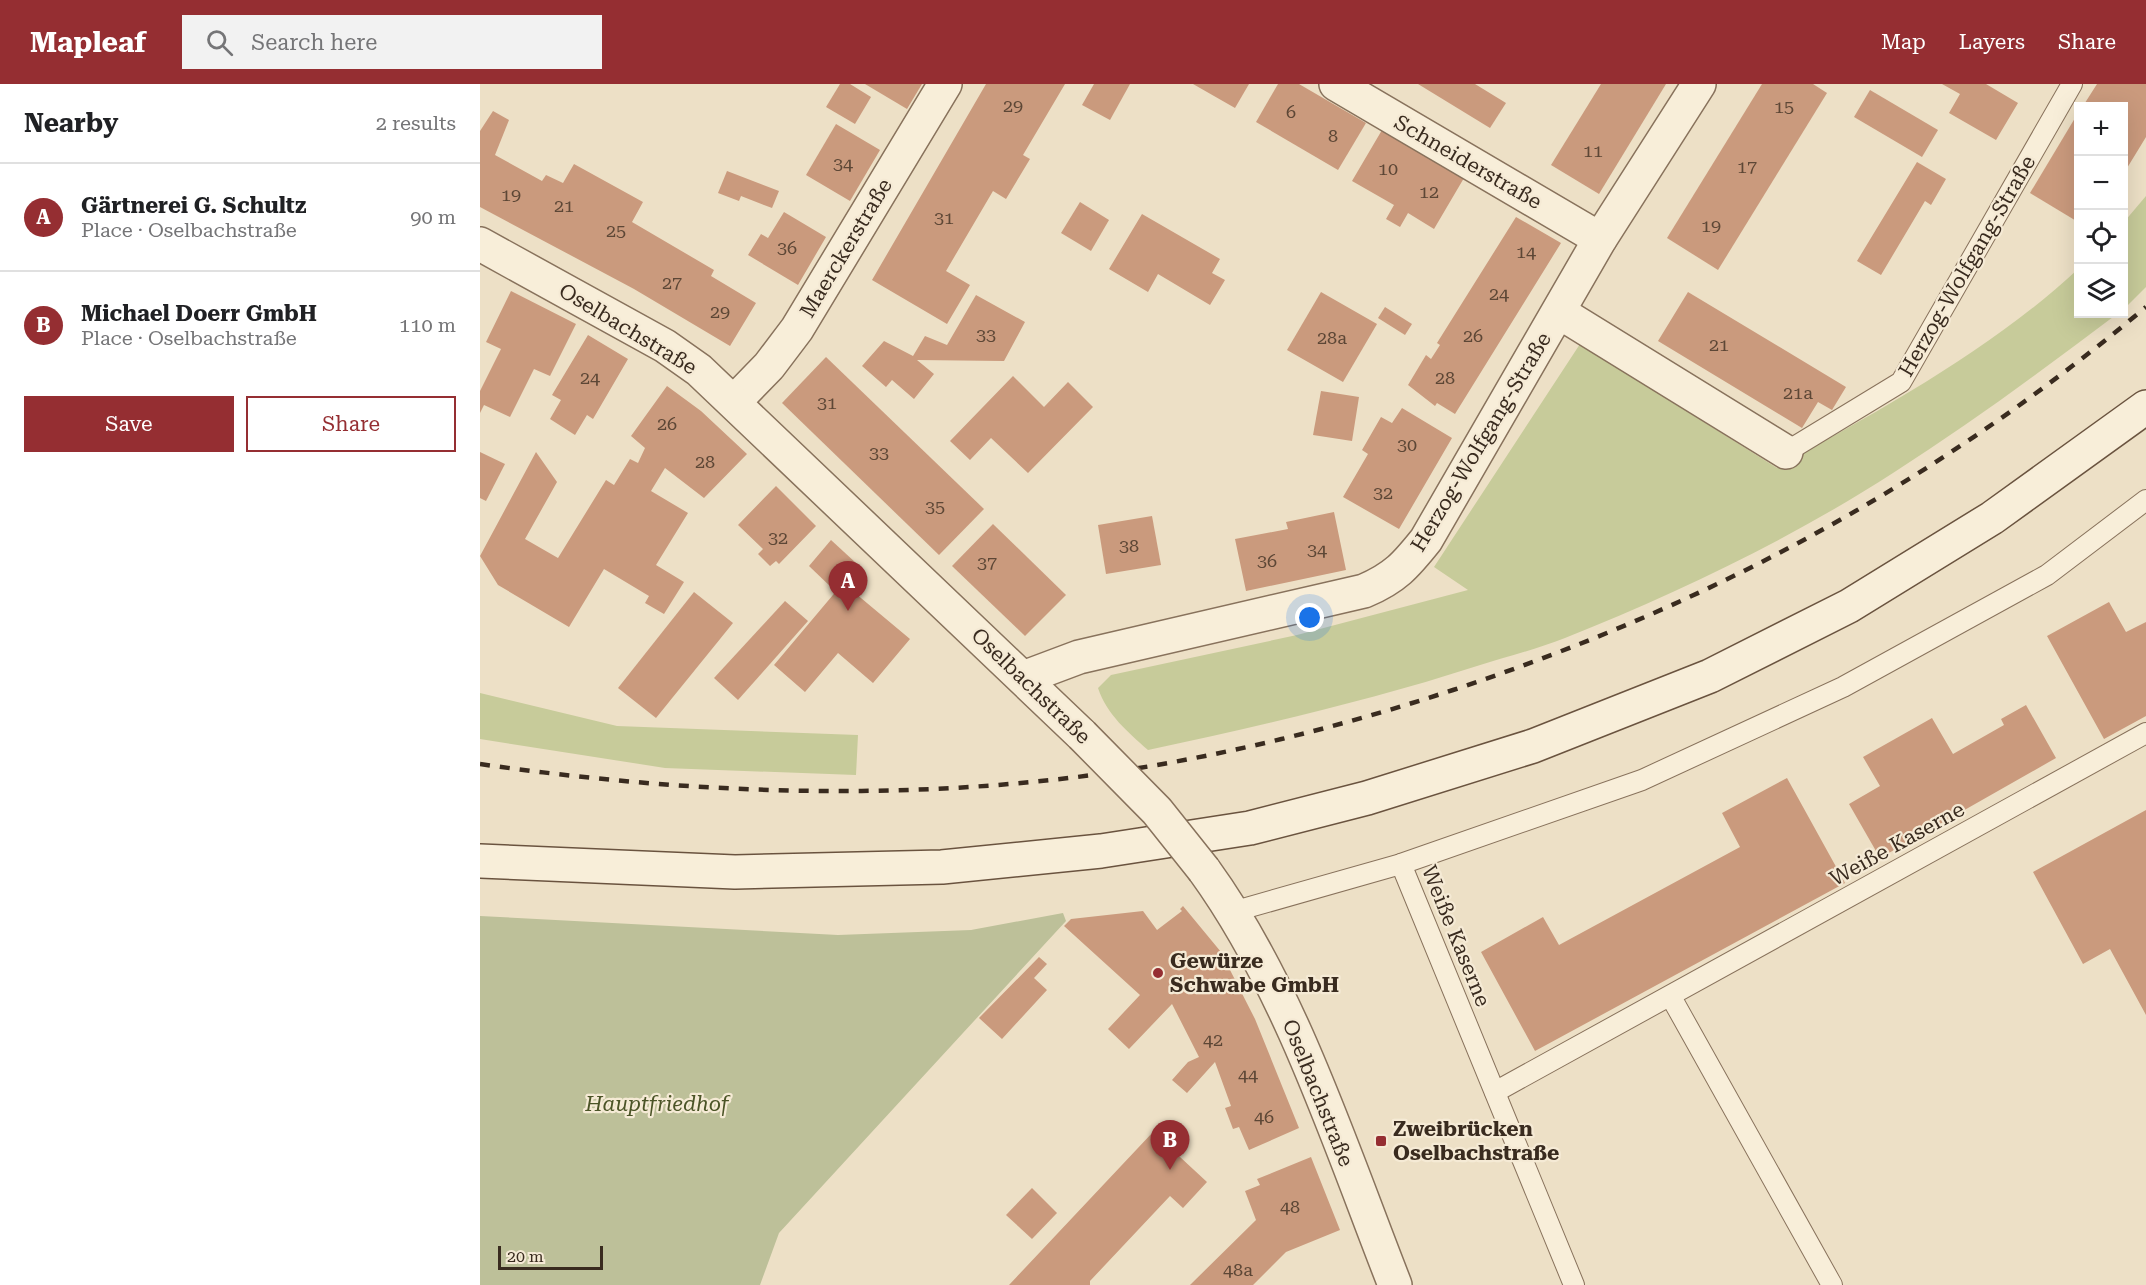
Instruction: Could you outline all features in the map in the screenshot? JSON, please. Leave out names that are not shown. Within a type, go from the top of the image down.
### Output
[{"type":"street","name":"Maerckerstraße","points":[[734,402],[769,366],[797,330],[945,84]]},
{"type":"street","name":"Schneiderstraße","points":[[1336,84],[1371,93],[1600,239]]},
{"type":"street","name":"Herzog-Wolfgang-Straße","points":[[1023,678],[1079,657],[1364,591],[1386,582],[1402,570],[1426,540],[1600,239],[1699,84]]},
{"type":"street","name":"Oselbachstraße","points":[[480,244],[665,346],[699,370],[1023,678],[1157,811],[1204,870],[1232,912],[1264,968],[1289,1023],[1395,1285]]},
{"type":"street","name":"Herzog-Wolfgang-Straße","points":[[1559,312],[1786,452]]},
{"type":"street","points":[[480,861],[735,872],[942,867],[1101,851],[1250,828],[1367,798],[1533,746],[1710,676],[1839,611],[1992,518],[2146,407]]},
{"type":"lane","name":"Herzog-Wolfgang-Straße","points":[[1786,452],[1901,382],[2072,84]]},
{"type":"lane","points":[[1232,912],[1401,864],[1642,780],[1843,687],[2047,575],[2146,500]]},
{"type":"lane","name":"Weiße Kaserne","points":[[1495,1092],[1671,997],[2146,733]]},
{"type":"lane","name":"Weiße Kaserne","points":[[1401,864],[1574,1285]]},
{"type":"lane","points":[[1671,997],[1832,1285]]},
{"type":"green space","points":[[2146,196],[2146,287],[2128,305],[2128,264],[2128,217]]},
{"type":"green space","points":[[2074,273],[2074,318],[2112,318],[1978,416],[1854,497],[1733,563],[1607,621],[1554,642],[1396,691],[1148,750],[1119,722],[1102,698],[1098,688],[1111,675],[1297,635],[1468,590],[1434,567],[1580,344],[1777,468],[1933,377],[1972,352],[2044,299]]},
{"type":"green space","points":[[480,693],[617,726],[858,735],[856,775],[665,768],[480,739]]},
{"type":"green space","name":"Hauptfriedhof","points":[[1063,913],[1066,921],[779,1233],[760,1285],[480,1285],[480,916],[838,935],[971,930]]},
{"type":"building","points":[[840,84],[850,84],[871,97],[855,124],[826,107]]},
{"type":"building","points":[[865,84],[922,84],[907,109]]},
{"type":"building","points":[[986,84],[1065,84],[1023,155],[1030,159],[1006,199],[993,191],[946,271],[970,285],[947,324],[872,280]]},
{"type":"building","points":[[1094,84],[1130,84],[1110,120],[1082,105]]},
{"type":"building","points":[[1193,84],[1249,84],[1235,108]]},
{"type":"building","points":[[1278,84],[1299,84],[1366,123],[1338,170],[1256,122]]},
{"type":"building","points":[[1418,84],[1475,84],[1506,103],[1490,128]]},
{"type":"building","points":[[1601,84],[1666,84],[1599,194],[1551,165]]},
{"type":"building","points":[[1762,84],[1813,84],[1827,93],[1718,270],[1667,238]]},
{"type":"building","points":[[1942,84],[1986,84],[2018,103],[1996,140],[1949,113],[1960,94]]},
{"type":"building","points":[[2097,84],[2146,84],[2146,137],[2128,166],[2128,102],[2086,102]]},
{"type":"building","points":[[1870,90],[1938,130],[1922,157],[1854,117]]},
{"type":"building","points":[[493,111],[509,120],[495,155],[542,181],[546,175],[563,183],[574,164],[643,202],[632,222],[714,270],[711,276],[756,303],[730,346],[634,289],[480,207],[480,131]]},
{"type":"building","points":[[2074,120],[2074,220],[2030,193]]},
{"type":"building","points":[[836,124],[880,150],[850,201],[806,175]]},
{"type":"building","points":[[1382,130],[1464,178],[1434,229],[1408,213],[1400,227],[1386,219],[1394,205],[1352,181]]},
{"type":"building","points":[[1917,162],[1946,179],[1931,205],[1925,201],[1881,275],[1857,261]]},
{"type":"building","points":[[727,171],[779,191],[772,208],[741,196],[739,201],[718,193]]},
{"type":"building","points":[[1080,202],[1109,220],[1091,251],[1061,233]]},
{"type":"building","points":[[784,212],[826,237],[798,285],[748,255],[761,234],[768,238]]},
{"type":"building","points":[[1142,214],[1220,259],[1212,273],[1225,280],[1210,305],[1158,274],[1148,292],[1109,269]]},
{"type":"building","points":[[1516,217],[1561,243],[1455,414],[1437,403],[1435,406],[1408,385],[1426,355],[1431,359],[1440,345],[1437,343]]},
{"type":"building","points":[[511,291],[576,324],[550,376],[534,369],[510,417],[484,405],[480,413],[480,391],[501,349],[486,342]]},
{"type":"building","points":[[1321,292],[1377,324],[1343,382],[1287,350]]},
{"type":"building","points":[[1688,292],[1846,387],[1832,410],[1818,402],[1802,428],[1658,341]]},
{"type":"building","points":[[976,295],[1025,322],[1004,361],[917,360],[934,374],[914,399],[892,380],[886,387],[862,366],[884,341],[913,356],[925,336],[947,345]]},
{"type":"building","points":[[1385,307],[1412,324],[1405,335],[1378,318]]},
{"type":"building","points":[[588,335],[628,359],[593,419],[587,415],[575,435],[550,419],[561,400],[552,395]]},
{"type":"building","points":[[826,357],[984,509],[939,555],[782,403]]},
{"type":"building","points":[[1013,376],[1044,407],[1068,382],[1093,407],[1028,473],[991,438],[970,460],[950,441]]},
{"type":"building","points":[[667,386],[701,411],[747,454],[704,498],[665,468],[651,491],[688,513],[656,565],[684,582],[664,614],[645,603],[649,596],[604,569],[569,627],[498,585],[480,556],[536,452],[557,482],[525,539],[558,558],[606,480],[614,485],[630,459],[638,463],[645,448],[631,436]]},
{"type":"building","points":[[1321,391],[1359,397],[1352,441],[1313,435]]},
{"type":"building","points":[[1402,408],[1452,438],[1399,529],[1343,497],[1368,454],[1362,450],[1381,417],[1392,423]]},
{"type":"building","points":[[480,452],[505,464],[486,501],[480,498]]},
{"type":"building","points":[[776,486],[816,526],[779,564],[776,561],[770,566],[758,554],[763,549],[738,525]]},
{"type":"building","points":[[1334,512],[1346,570],[1246,591],[1235,539],[1288,529],[1286,522]]},
{"type":"building","points":[[1152,516],[1161,565],[1106,574],[1098,525]]},
{"type":"building","points":[[993,524],[1066,595],[1025,636],[952,566]]},
{"type":"building","points":[[831,540],[856,563],[833,589],[809,566]]},
{"type":"building","points":[[843,583],[910,639],[873,683],[838,653],[805,692],[774,665]]},
{"type":"building","points":[[694,592],[733,623],[656,718],[618,688]]},
{"type":"building","points":[[785,601],[808,621],[738,700],[714,678]]},
{"type":"building","points":[[2109,602],[2126,632],[2146,622],[2146,716],[2104,739],[2047,636]]},
{"type":"building","points":[[2026,705],[2056,758],[1880,858],[1849,804],[1880,786],[1863,757],[1932,718],[1953,754],[2004,725],[2001,719]]},
{"type":"building","points":[[1787,778],[1845,883],[1535,1051],[1481,952],[1543,917],[1559,945],[1740,847],[1722,813]]},
{"type":"building","points":[[2146,810],[2146,1015],[2110,949],[2083,964],[2033,872]]},
{"type":"building","points":[[1183,906],[1221,952],[1255,1019],[1299,1128],[1249,1150],[1239,1127],[1233,1129],[1225,1108],[1231,1106],[1215,1062],[1187,1093],[1172,1080],[1188,1062],[1199,1057],[1172,1004],[1129,1049],[1108,1029],[1140,995],[1064,926],[1071,919],[1143,911],[1157,930],[1182,911],[1180,909]]},
{"type":"building","points":[[1039,957],[1047,964],[1034,978],[1047,990],[1002,1039],[979,1018]]},
{"type":"building","points":[[1153,1132],[1207,1182],[1183,1208],[1170,1196],[1090,1281],[1090,1285],[1009,1285]]},
{"type":"building","points":[[1311,1157],[1340,1230],[1286,1252],[1253,1285],[1190,1285],[1256,1220],[1245,1191],[1260,1185],[1257,1179]]},
{"type":"building","points":[[1032,1188],[1057,1213],[1032,1239],[1006,1215]]},
{"type":"railway","points":[[480,764],[553,774],[700,787],[848,791],[922,789],[995,785],[1118,771],[1215,754],[1359,719],[1453,690],[1549,656],[1642,618],[1731,577],[1818,532],[1902,483],[1985,429],[2066,371],[2146,307]]},
{"type":"place","name":"Gärtnerei G. Schultz","points":[[848,611]]},
{"type":"place","name":"Gewürze Schwabe GmbH","points":[[1158,973]]},
{"type":"place","name":"Zweibrücken Oselbachstraße","points":[[1381,1141]]},
{"type":"place","name":"Michael Doerr GmbH","points":[[1170,1170]]}]
